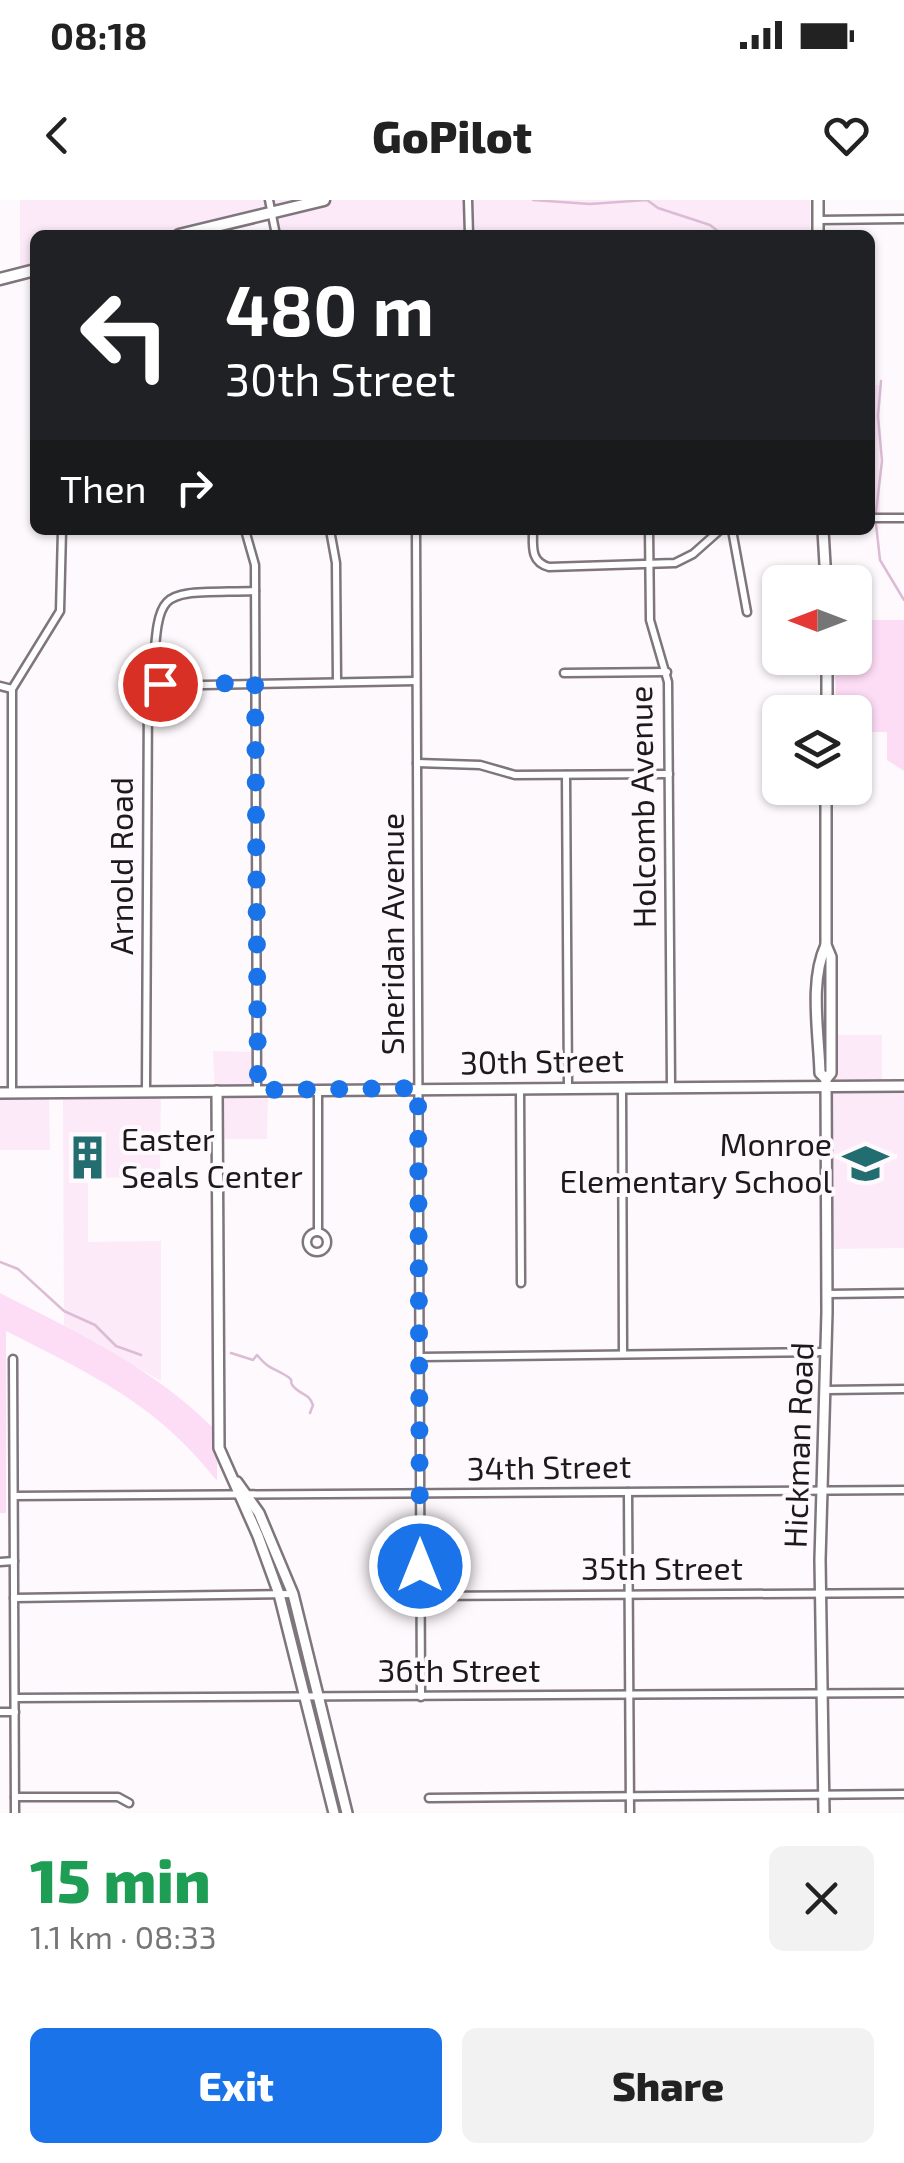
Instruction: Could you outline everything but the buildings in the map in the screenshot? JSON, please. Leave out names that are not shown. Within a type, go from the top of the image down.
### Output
[{"type":"main road","points":[[194,230],[270,206],[324,200]]},
{"type":"main road","points":[[0,279],[30,271]]},
{"type":"street","points":[[468,200],[469,230]]},
{"type":"street","points":[[818,200],[818,230]]},
{"type":"street","points":[[818,220],[904,219]]},
{"type":"street","points":[[875,518],[904,518]]},
{"type":"street","points":[[6,1093],[12,689],[60,611],[62,535]]},
{"type":"street","points":[[246,535],[255,565],[258,1090]]},
{"type":"street","points":[[331,535],[336,563],[337,682]]},
{"type":"street","name":"Sheridan Avenue","points":[[416,535],[421,1697]]},
{"type":"street","points":[[533,535],[537,561],[549,567],[649,565],[686,559],[714,535]]},
{"type":"street","name":"Holcomb Avenue","points":[[649,535],[652,636],[667,672],[671,1086]]},
{"type":"street","points":[[733,535],[747,612]]},
{"type":"street","points":[[823,535],[825,565]]},
{"type":"street","name":"Arnold Road","points":[[146,1092],[148,693],[152,686],[158,616],[166,600],[179,593],[255,591]]},
{"type":"street","points":[[564,673],[667,672]]},
{"type":"street","points":[[152,686],[416,681]]},
{"type":"street","points":[[0,686],[12,689]]},
{"type":"street","points":[[418,763],[480,765],[515,775],[669,774]]},
{"type":"street","points":[[566,775],[568,1086]]},
{"type":"street","name":"Hickman Road","points":[[824,1813],[821,1593],[827,1294],[826,1082],[820,1073],[818,1012],[820,957],[826,946],[826,805]]},
{"type":"street","name":"30th Street","points":[[6,1093],[826,1082],[904,1086]]},
{"type":"street","points":[[622,1086],[623,1354]]},
{"type":"street","points":[[520,1087],[521,1283]]},
{"type":"street","points":[[217,1090],[219,1440],[224,1464],[278,1553],[293,1594],[346,1813]]},
{"type":"street","points":[[318,1090],[318,1232]]},
{"type":"street","points":[[827,1294],[904,1294]]},
{"type":"street","points":[[420,1357],[826,1352]]},
{"type":"street","points":[[13,1359],[15,1813]]},
{"type":"street","points":[[826,1390],[904,1389]]},
{"type":"street","name":"34th Street","points":[[14,1496],[904,1490]]},
{"type":"street","points":[[628,1492],[630,1813]]},
{"type":"street","points":[[244,1496],[279,1594],[334,1813]]},
{"type":"street","points":[[0,1562],[14,1561]]},
{"type":"street","name":"35th Street","points":[[421,1596],[904,1593]]},
{"type":"street","points":[[14,1598],[293,1594]]},
{"type":"street","name":"36th Street","points":[[14,1698],[904,1693]]},
{"type":"street","points":[[0,1712],[14,1712]]},
{"type":"street","points":[[430,1798],[904,1794]]},
{"type":"street","points":[[15,1797],[118,1797],[129,1802]]},
{"type":"shaded area","points":[[20,200],[810,200],[810,230],[275,230],[271,213],[199,230],[30,230],[30,271],[20,274]]},
{"type":"shaded area","points":[[875,385],[879,385],[880,515],[875,515]]},
{"type":"shaded area","points":[[872,620],[904,620],[904,771],[887,760],[887,732],[872,732],[872,695],[836,695],[835,675],[872,675]]},
{"type":"shaded area","name":"Monroe Elementary School","points":[[826,1035],[882,1035],[882,1085],[904,1085],[904,1248],[827,1249]]},
{"type":"shaded area","points":[[213,1051],[257,1052],[257,1090],[268,1090],[267,1139],[217,1139]]},
{"type":"shaded area","points":[[161,1091],[160,1177],[88,1178],[88,1242],[161,1241],[161,1381],[64,1326],[63,1098],[49,1098],[50,1150],[0,1150],[0,1093]]},
{"type":"shaded area","points":[[0,1293],[142,1370],[193,1409],[217,1432],[217,1481],[170,1431],[121,1393],[6,1331],[6,1513],[0,1513]]},
{"type":"waterway","points":[[533,200],[590,204],[647,200],[716,230]]},
{"type":"waterway","points":[[876,512],[882,461],[878,416],[881,381]]},
{"type":"waterway","points":[[876,524],[880,560],[904,600]]},
{"type":"waterway","points":[[0,1262],[18,1269],[64,1311],[95,1325],[116,1346],[141,1355]]},
{"type":"waterway","points":[[231,1353],[253,1360],[257,1355],[289,1377],[291,1384],[311,1401],[310,1413]]},
{"type":"place","name":"Easter Seals Center","points":[[88,1158]]},
{"type":"place","name":"Monroe Elementary School","points":[[865,1163]]},
{"type":"route","points":[[160,684],[255,683],[258,1090],[418,1088],[420,1566]]}]
